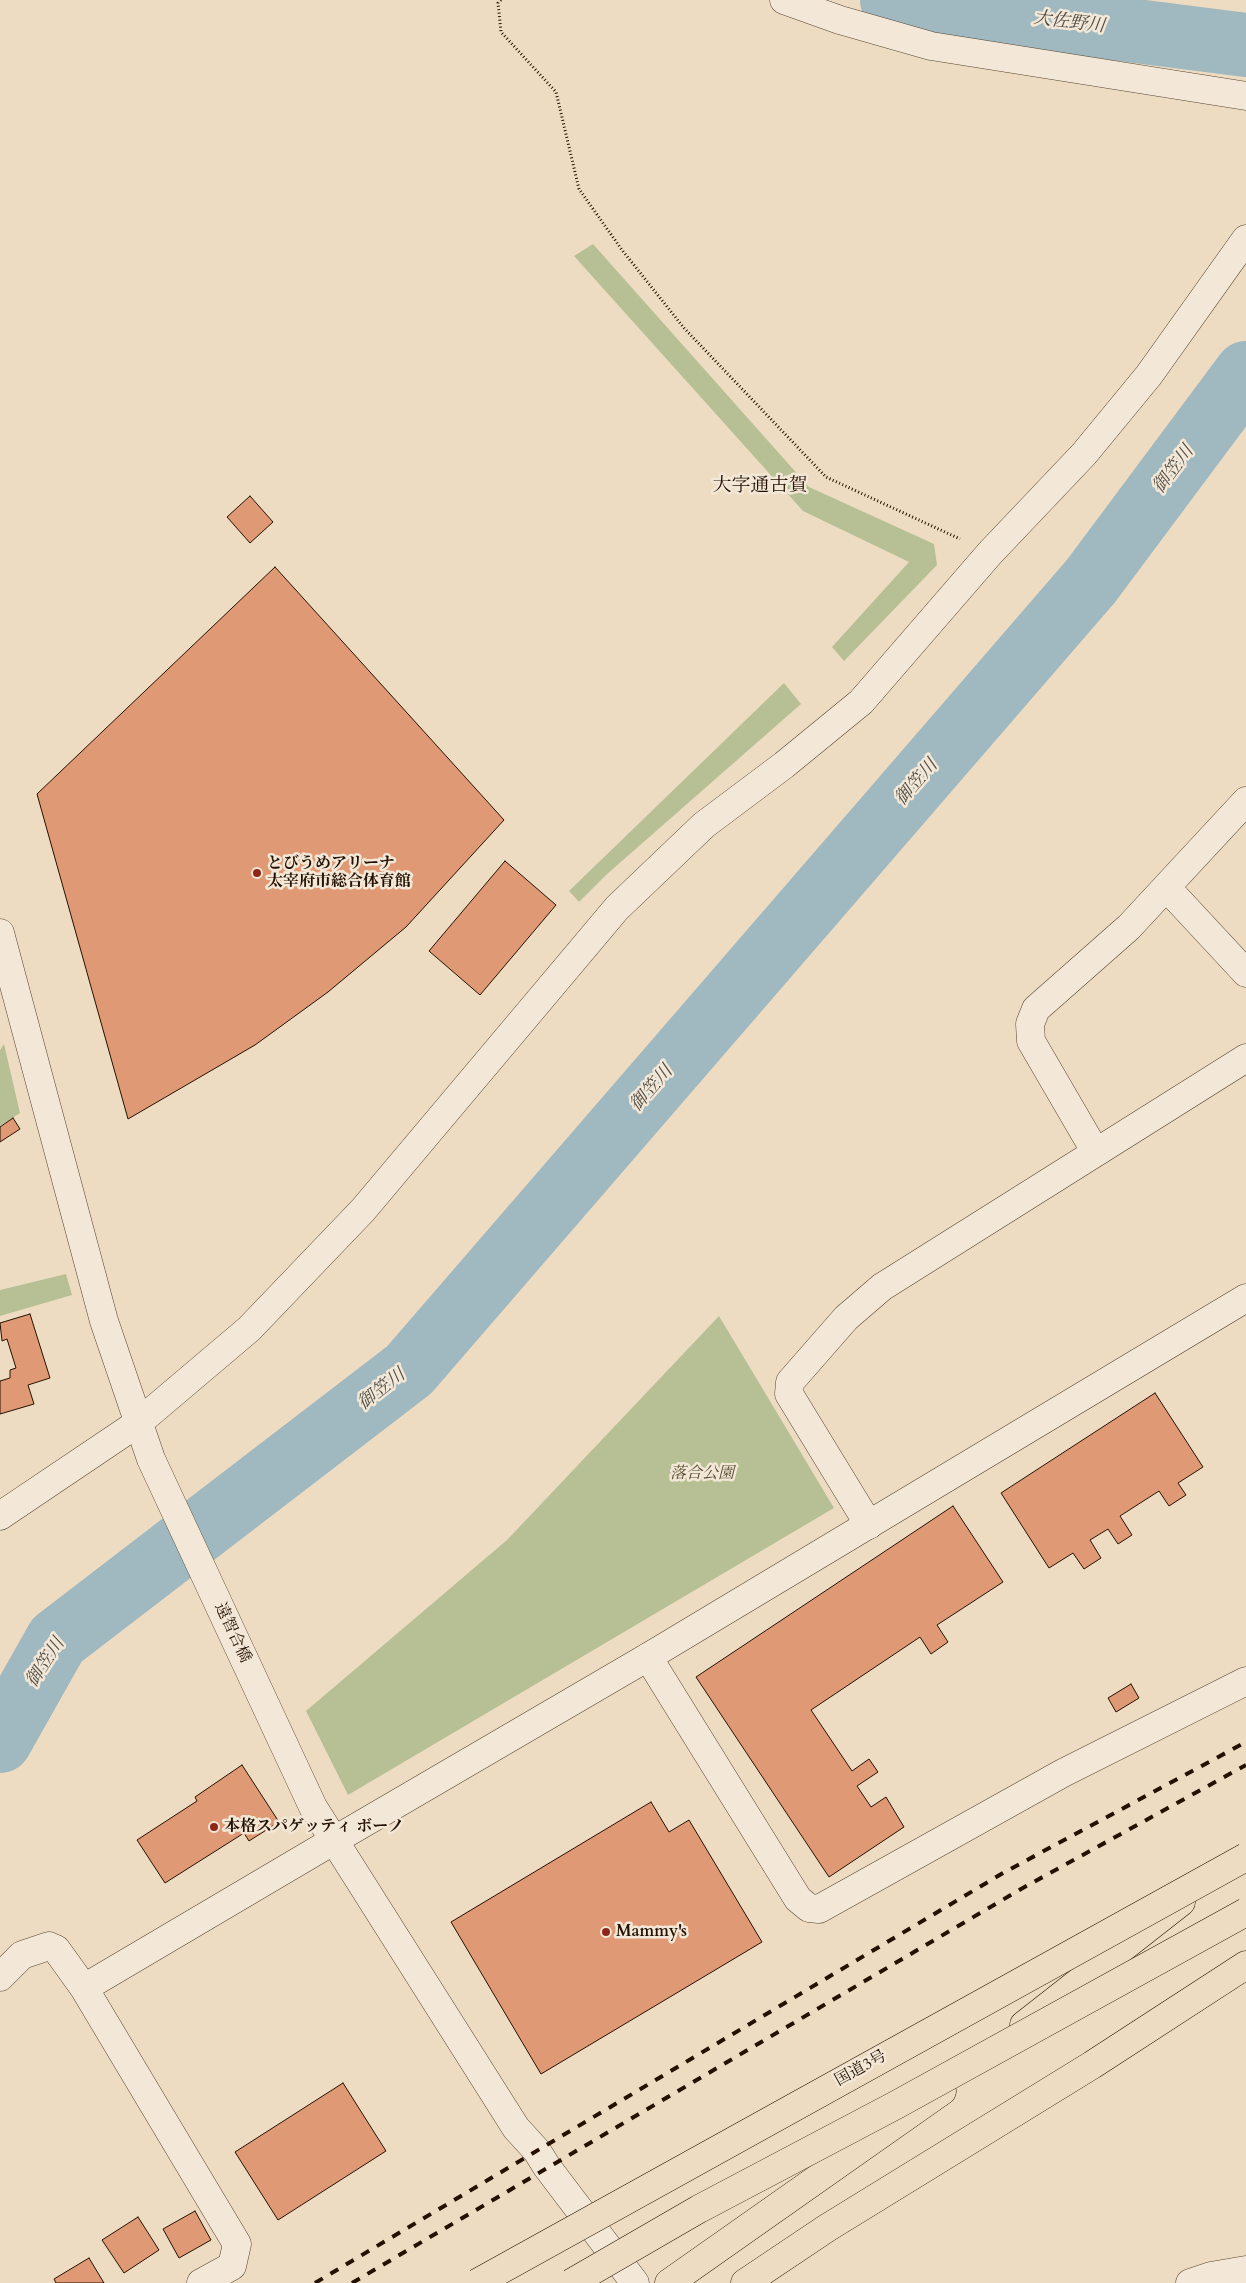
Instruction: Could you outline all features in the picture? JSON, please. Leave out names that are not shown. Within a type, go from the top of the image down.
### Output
[{"type":"highway","points":[[669,2283],[940,2092],[1246,1850]]},
{"type":"highway","name":"国道3号","points":[[477,2283],[1246,1857]]},
{"type":"highway","points":[[571,2283],[700,2209],[896,2105],[1246,1912]]},
{"type":"highway","points":[[745,2283],[828,2228],[1092,2065],[1246,1964]]},
{"type":"street","points":[[784,0],[840,20],[931,46],[1246,96]]},
{"type":"street","points":[[0,1516],[138,1423],[248,1329],[363,1210],[617,908],[704,825],[784,765],[861,702],[990,553],[1084,454],[1149,375],[1246,239]]},
{"type":"street","points":[[1095,1151],[1031,1041],[1030,1024],[1036,1009],[1129,927],[1246,801]]},
{"type":"street","points":[[1167,888],[1246,973]]},
{"type":"street","name":"遠智合橋","points":[[0,934],[104,1321],[138,1423],[151,1459],[313,1807],[516,2128],[537,2151],[546,2167],[636,2283]]},
{"type":"street","points":[[870,1525],[789,1394],[790,1382],[846,1318],[882,1287],[1095,1151],[1246,1058]]},
{"type":"street","points":[[84,1988],[648,1657],[1246,1298]]},
{"type":"street","points":[[648,1657],[798,1899],[809,1908],[819,1909],[1063,1772],[1246,1680]]},
{"type":"street","points":[[0,1977],[22,1955],[48,1946],[56,1950],[84,1988],[238,2244],[232,2266],[201,2283]]},
{"type":"street","points":[[1190,2283],[1211,2276],[1246,2270]]},
{"type":"path","points":[[501,0],[498,3],[501,32],[556,92],[579,189],[622,250],[684,328],[826,477],[990,553]]},
{"type":"green space","points":[[593,244],[809,487],[934,544],[937,565],[844,661],[832,647],[909,562],[803,511],[574,256]]},
{"type":"green space","points":[[784,683],[801,704],[606,875],[579,902],[569,891]]},
{"type":"green space","points":[[4,1044],[20,1113],[0,1126],[0,1050]]},
{"type":"green space","points":[[66,1274],[72,1295],[0,1316],[0,1290]]},
{"type":"green space","name":"落合公園","points":[[719,1316],[834,1508],[348,1795],[306,1711],[507,1540]]},
{"type":"building","points":[[250,496],[273,522],[250,543],[227,517]]},
{"type":"building","name":"とびうめアリーナ 太宰府市総合体育館","points":[[275,567],[504,820],[406,927],[328,992],[255,1045],[128,1119],[37,794]]},
{"type":"building","points":[[505,861],[556,905],[480,995],[429,951]]},
{"type":"building","points":[[13,1118],[20,1129],[0,1142],[0,1127]]},
{"type":"building","points":[[30,1314],[50,1378],[28,1385],[34,1404],[0,1414],[0,1381],[10,1378],[10,1370],[16,1368],[7,1339],[2,1341],[0,1323]]},
{"type":"building","points":[[1155,1393],[1203,1467],[1178,1483],[1186,1495],[1169,1506],[1159,1491],[1120,1516],[1132,1535],[1118,1544],[1108,1529],[1090,1540],[1101,1558],[1084,1569],[1073,1553],[1049,1568],[1001,1493]]},
{"type":"building","points":[[953,1506],[1003,1582],[937,1625],[948,1642],[931,1654],[920,1637],[811,1710],[852,1771],[869,1759],[878,1772],[857,1786],[871,1807],[886,1797],[904,1827],[829,1877],[696,1677]]},
{"type":"building","points":[[1131,1684],[1139,1698],[1116,1712],[1108,1698]]},
{"type":"building","name":"本格スパゲッティ ボーノ","points":[[242,1765],[279,1822],[249,1841],[244,1833],[165,1883],[137,1840],[197,1801],[195,1797]]},
{"type":"building","name":"Mammy's","points":[[651,1802],[669,1832],[689,1820],[762,1942],[541,2074],[451,1922]]},
{"type":"building","points":[[343,2083],[386,2151],[278,2220],[235,2152]]},
{"type":"building","points":[[195,2211],[211,2240],[179,2258],[163,2229]]},
{"type":"building","points":[[138,2217],[159,2250],[124,2273],[102,2240]]},
{"type":"building","points":[[89,2258],[104,2283],[56,2283],[54,2279]]},
{"type":"waterway","name":"大佐野川","points":[[892,0],[1246,45]]},
{"type":"waterway","name":"御笠川","points":[[0,1741],[57,1640],[409,1370],[1091,581],[1246,373]]},
{"type":"railway","points":[[315,2283],[1003,1873],[1246,1742]]},
{"type":"railway","points":[[352,2283],[1021,1889],[1246,1765]]},
{"type":"place","name":"とびうめアリーナ 太宰府市総合体育館","points":[[257,873]]},
{"type":"place","name":"本格スパゲッティ ボーノ","points":[[214,1827]]},
{"type":"place","name":"Mammy's","points":[[606,1932]]},
{"type":"district","name":"大字通古賀","points":[[760,487]]}]
